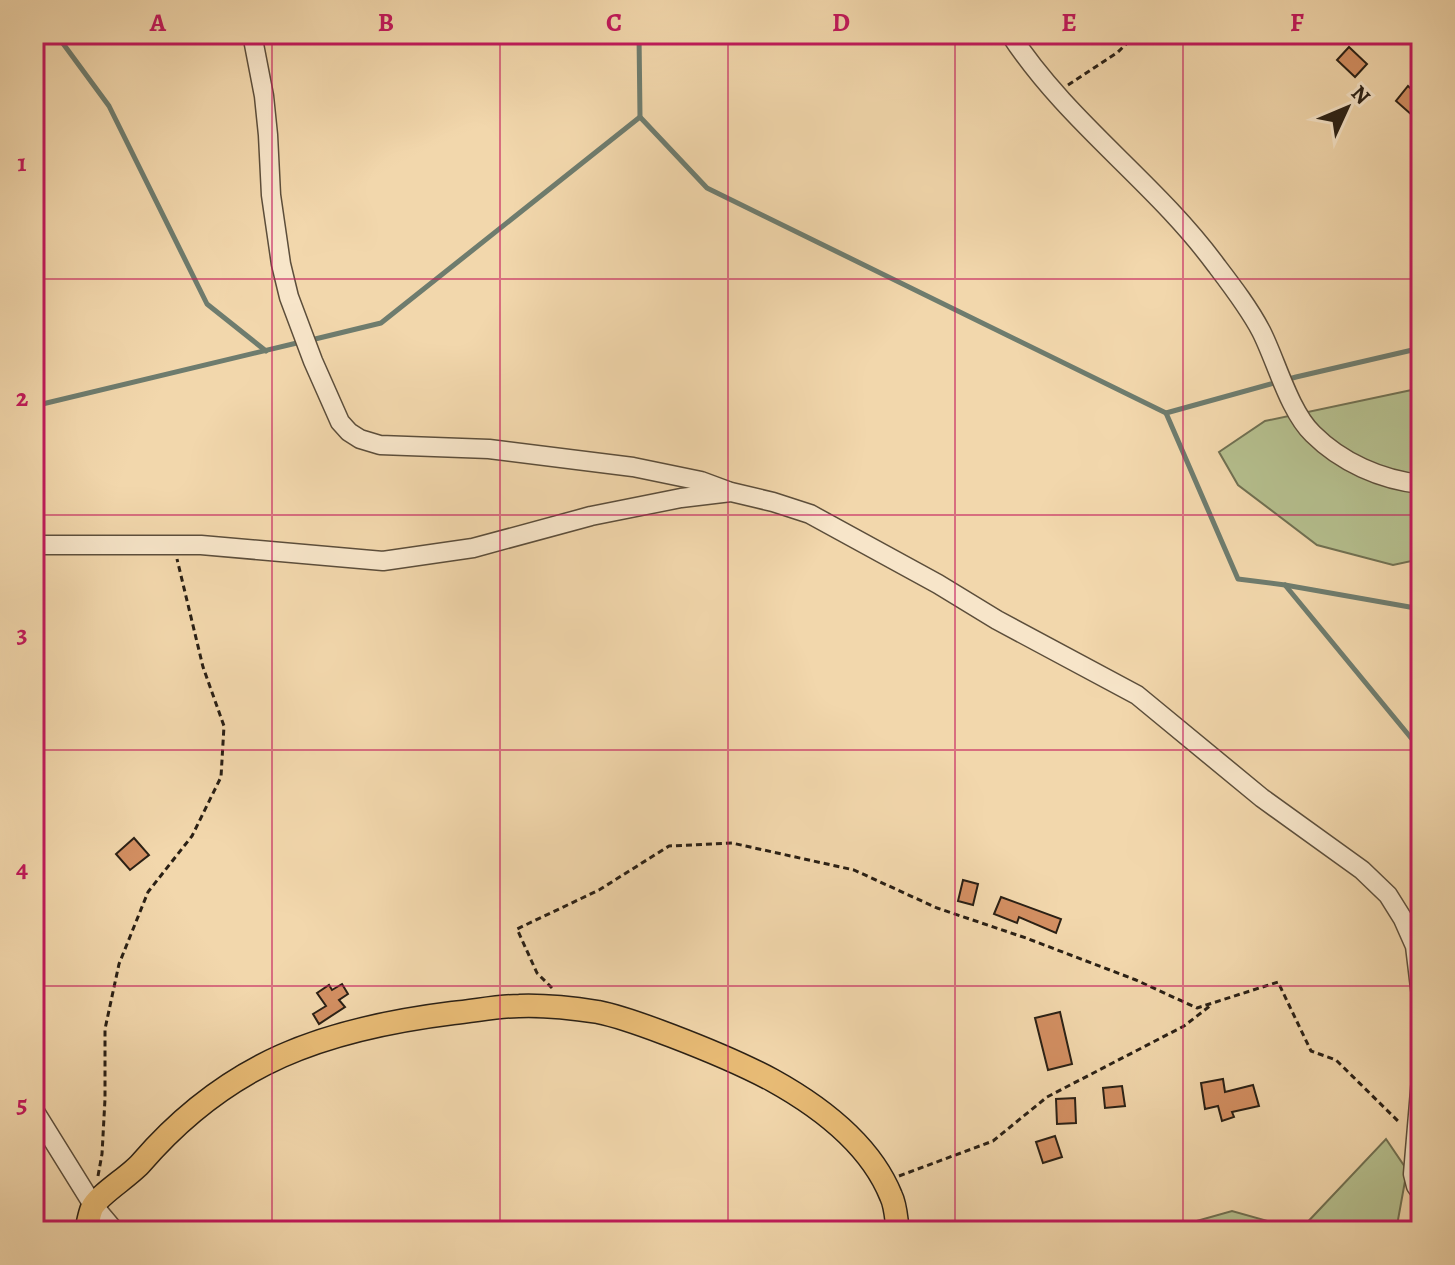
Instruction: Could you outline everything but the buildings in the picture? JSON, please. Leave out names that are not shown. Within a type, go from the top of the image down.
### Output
[{"type":"main road","points":[[86,1231],[93,1205],[135,1170],[190,1113],[257,1067],[297,1048],[348,1032],[407,1019],[518,1006],[572,1008],[651,1028],[747,1067],[788,1089],[854,1141],[879,1170],[893,1199],[898,1231]]},
{"type":"street","points":[[252,34],[264,96],[271,195],[289,297],[340,422],[349,432],[380,445],[489,449],[633,467],[701,481],[810,514],[1146,702],[1262,798],[1362,870],[1388,895],[1403,919],[1415,946],[1421,996]]},
{"type":"street","points":[[1010,34],[1055,93],[1177,216],[1215,263],[1261,330],[1282,380],[1311,433],[1352,464],[1407,483],[1421,484]]},
{"type":"street","points":[[34,545],[174,544],[383,561],[473,548],[591,516],[731,492]]},
{"type":"street","points":[[1421,1079],[1413,1174],[1421,1193]]},
{"type":"street","points":[[34,1110],[93,1205],[115,1231]]},
{"type":"path","points":[[1055,93],[1118,52],[1136,34]]},
{"type":"path","points":[[1397,34],[1406,34]]},
{"type":"path","points":[[93,1205],[102,1154],[105,1029],[119,964],[148,892],[192,836],[221,777],[224,726],[203,667],[174,544]]},
{"type":"path","points":[[572,1008],[537,973],[517,929],[599,890],[669,846],[732,843],[854,870],[937,908],[1054,948],[1197,1008],[1278,982],[1311,1051],[1336,1060],[1417,1140]]},
{"type":"path","points":[[885,1182],[993,1141],[1047,1097],[1184,1026],[1213,1003]]},
{"type":"green space","points":[[1421,388],[1421,559],[1393,565],[1317,545],[1238,485],[1219,452],[1265,421]]},
{"type":"green space","points":[[1386,1139],[1407,1170],[1396,1231],[1161,1231],[1232,1211],[1300,1230]]},
{"type":"waterway","points":[[56,34],[109,106],[207,304],[266,351]]},
{"type":"waterway","points":[[639,34],[640,117],[707,188],[1166,413],[1238,579],[1421,609]]},
{"type":"waterway","points":[[311,340],[381,323],[640,117]]},
{"type":"waterway","points":[[34,406],[301,342]]},
{"type":"waterway","points":[[1166,413],[1296,377],[1421,348]]},
{"type":"waterway","points":[[1285,585],[1421,750]]}]
